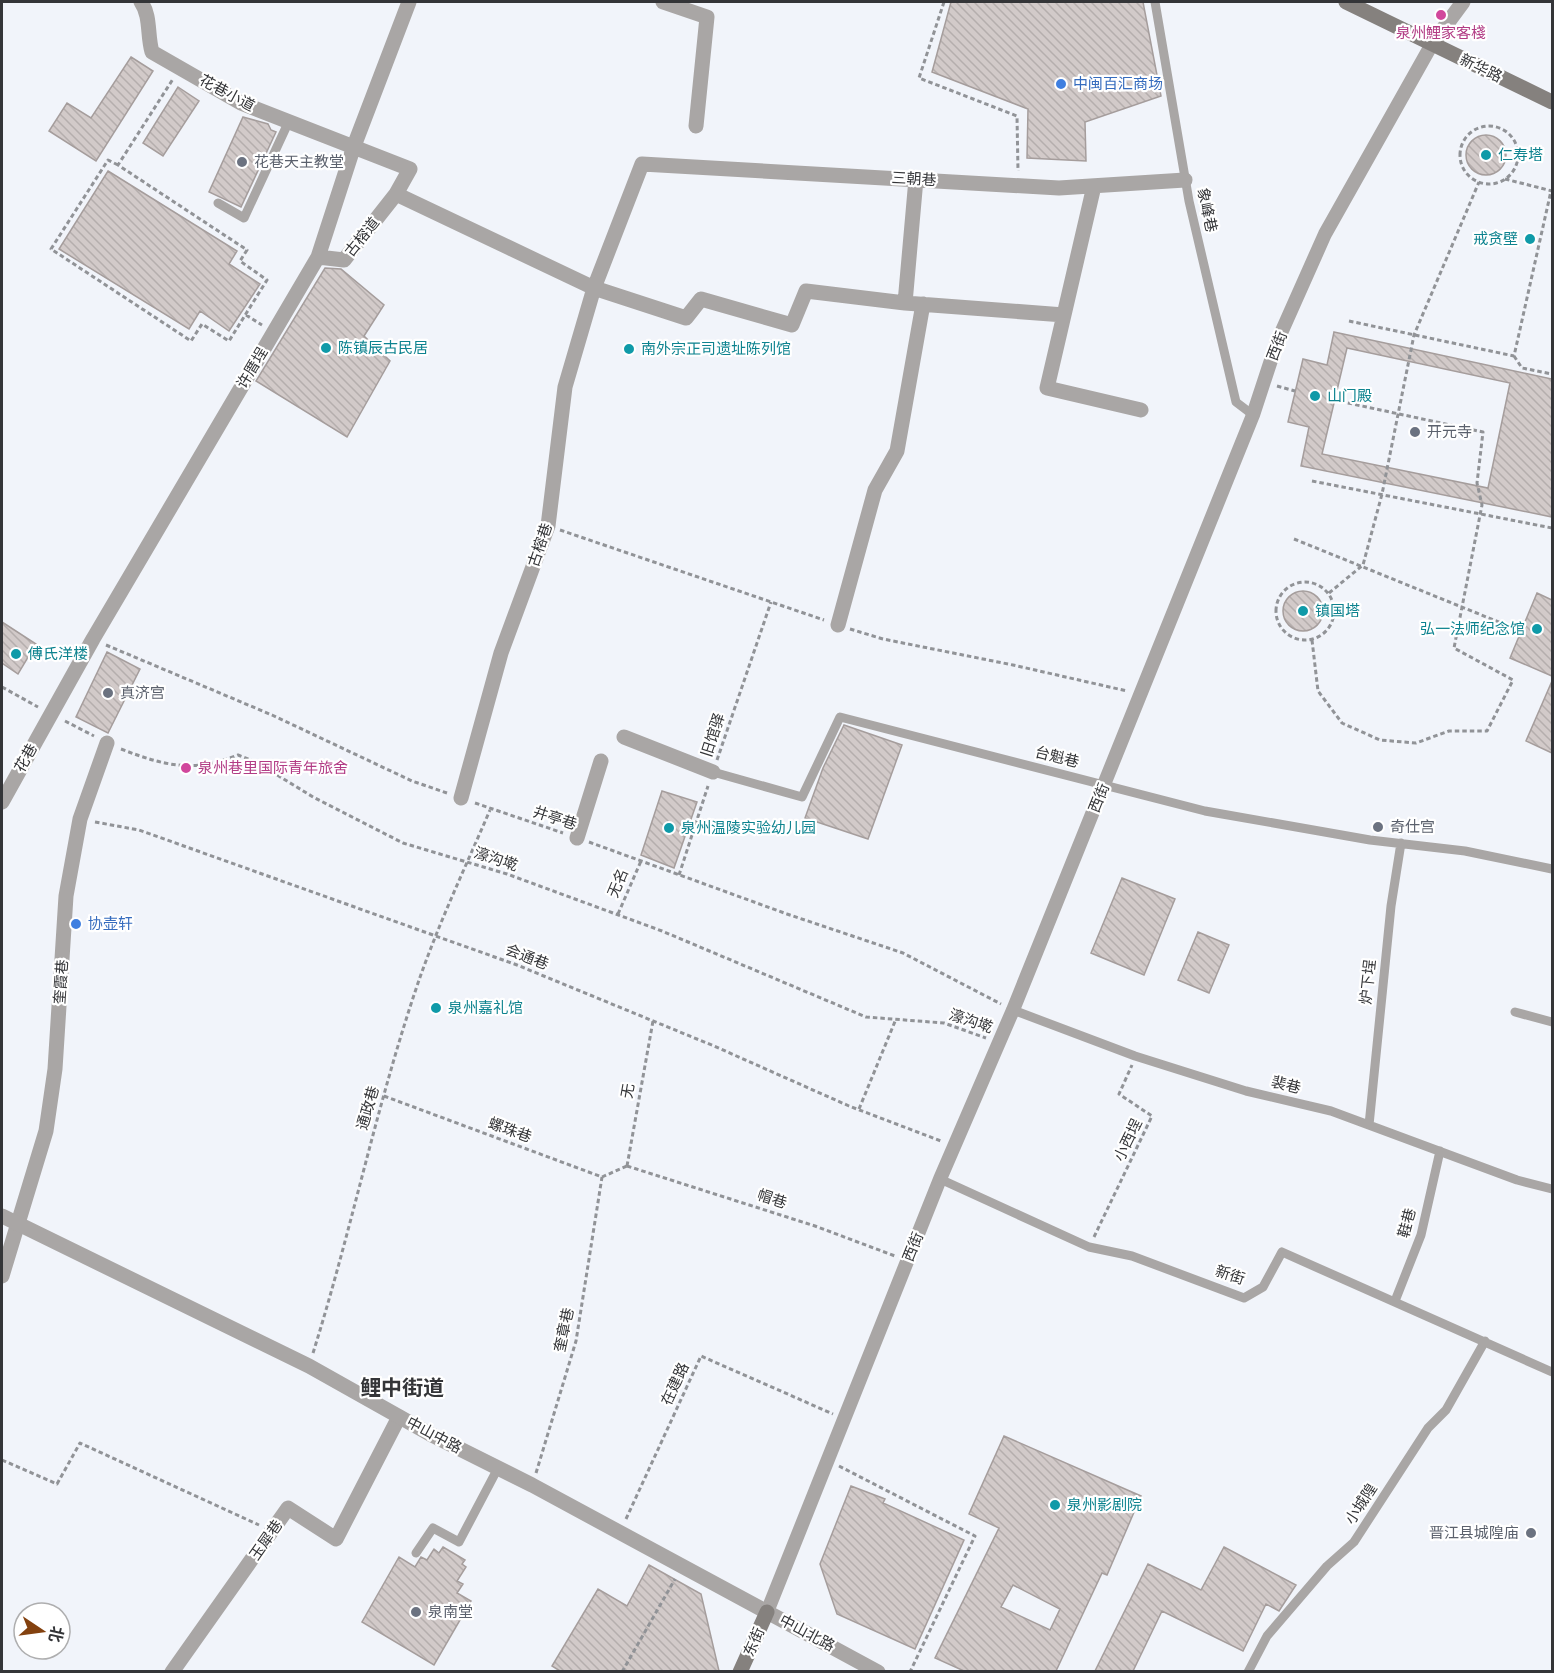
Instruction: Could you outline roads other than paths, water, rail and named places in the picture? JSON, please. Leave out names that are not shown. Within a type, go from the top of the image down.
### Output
[{"type":"main road","name":"新华路","points":[[1346,2],[1552,102]]},
{"type":"main road","name":"东街","points":[[740,1671],[767,1612]]},
{"type":"street","name":"花巷小道","points":[[141,2],[147,10],[147,36],[152,52],[241,102],[354,146]]},
{"type":"street","name":"许厝埕","points":[[50,714],[318,257],[354,146],[410,2]]},
{"type":"street","points":[[663,2],[707,17],[696,126]]},
{"type":"street","name":"西街","points":[[767,1612],[940,1179],[1013,1010],[1253,415],[1277,342],[1326,234],[1432,44],[1463,2]]},
{"type":"street","points":[[354,146],[410,170],[396,194],[594,288],[686,318],[701,299],[792,325],[806,291],[905,303],[1064,315]]},
{"type":"street","name":"三朝巷","points":[[642,164],[1059,188],[1185,180]]},
{"type":"street","name":"古榕巷","points":[[461,798],[501,653],[548,526],[565,387],[594,288],[642,164]]},
{"type":"street","points":[[905,303],[916,179]]},
{"type":"street","points":[[1094,186],[1047,388],[1141,410]]},
{"type":"street","name":"古榕道","points":[[318,257],[344,260],[396,194]]},
{"type":"street","points":[[838,625],[875,490],[897,452],[923,304]]},
{"type":"street","name":"花巷","points":[[2,802],[50,714]]},
{"type":"street","points":[[624,737],[713,772]]},
{"type":"street","name":"奎霞巷","points":[[2,1276],[46,1131],[55,1070],[66,896],[80,819],[107,743]]},
{"type":"street","points":[[577,838],[602,761]]},
{"type":"street","name":"中山中路","points":[[2,1216],[309,1366],[399,1417],[532,1485],[767,1612]]},
{"type":"street","name":"玉犀巷","points":[[172,1671],[288,1508],[336,1539],[399,1417]]},
{"type":"street","name":"中山北路","points":[[767,1612],[878,1671]]},
{"type":"lane","name":"象峰巷","points":[[1155,2],[1185,180],[1236,402],[1253,415]]},
{"type":"lane","points":[[218,203],[244,218],[289,121]]},
{"type":"lane","name":"台魁巷","points":[[713,772],[802,797],[840,717],[1205,812],[1465,851],[1552,869]]},
{"type":"lane","name":"炉下埕","points":[[1369,1125],[1391,906],[1401,843]]},
{"type":"lane","name":"裴巷","points":[[1013,1010],[1136,1056],[1246,1090],[1331,1112],[1517,1180],[1552,1189]]},
{"type":"lane","points":[[1515,1012],[1552,1022]]},
{"type":"lane","name":"鞋巷","points":[[1395,1301],[1421,1235],[1440,1151]]},
{"type":"lane","name":"新街","points":[[940,1179],[1089,1247],[1132,1256],[1244,1298],[1263,1287],[1282,1251],[1552,1372]]},
{"type":"lane","name":"小城隍","points":[[1248,1671],[1267,1635],[1327,1566],[1353,1542],[1428,1428],[1446,1410],[1485,1341]]},
{"type":"lane","points":[[416,1553],[433,1528],[459,1542],[498,1468]]},
{"type":"place","name":"泉州鯉家客棧","points":[[1441,15]]},
{"type":"place","name":"中闽百汇商场","points":[[1061,84]]},
{"type":"place","name":"仁寿塔","points":[[1486,155]]},
{"type":"place","name":"花巷天主教堂","points":[[242,162]]},
{"type":"place","name":"戒贪壁","points":[[1530,239]]},
{"type":"place","name":"陈镇辰古民居","points":[[326,348]]},
{"type":"place","name":"南外宗正司遗址陈列馆","points":[[629,349]]},
{"type":"place","name":"山门殿","points":[[1315,396]]},
{"type":"place","name":"开元寺","points":[[1415,432]]},
{"type":"place","name":"镇国塔","points":[[1303,611]]},
{"type":"place","name":"弘一法师纪念馆","points":[[1537,629]]},
{"type":"place","name":"傅氏洋楼","points":[[16,654]]},
{"type":"place","name":"真济宫","points":[[108,693]]},
{"type":"place","name":"泉州巷里国际青年旅舍","points":[[186,768]]},
{"type":"place","name":"奇仕宫","points":[[1378,827]]},
{"type":"place","name":"泉州温陵实验幼儿园","points":[[669,828]]},
{"type":"place","name":"协壶轩","points":[[76,924]]},
{"type":"place","name":"泉州嘉礼馆","points":[[436,1008]]},
{"type":"place","name":"泉州影剧院","points":[[1055,1505]]},
{"type":"place","name":"晋江县城隍庙","points":[[1531,1533]]},
{"type":"place","name":"泉南堂","points":[[416,1612]]},
{"type":"district","name":"鲤中街道","points":[[402,1388]]}]
